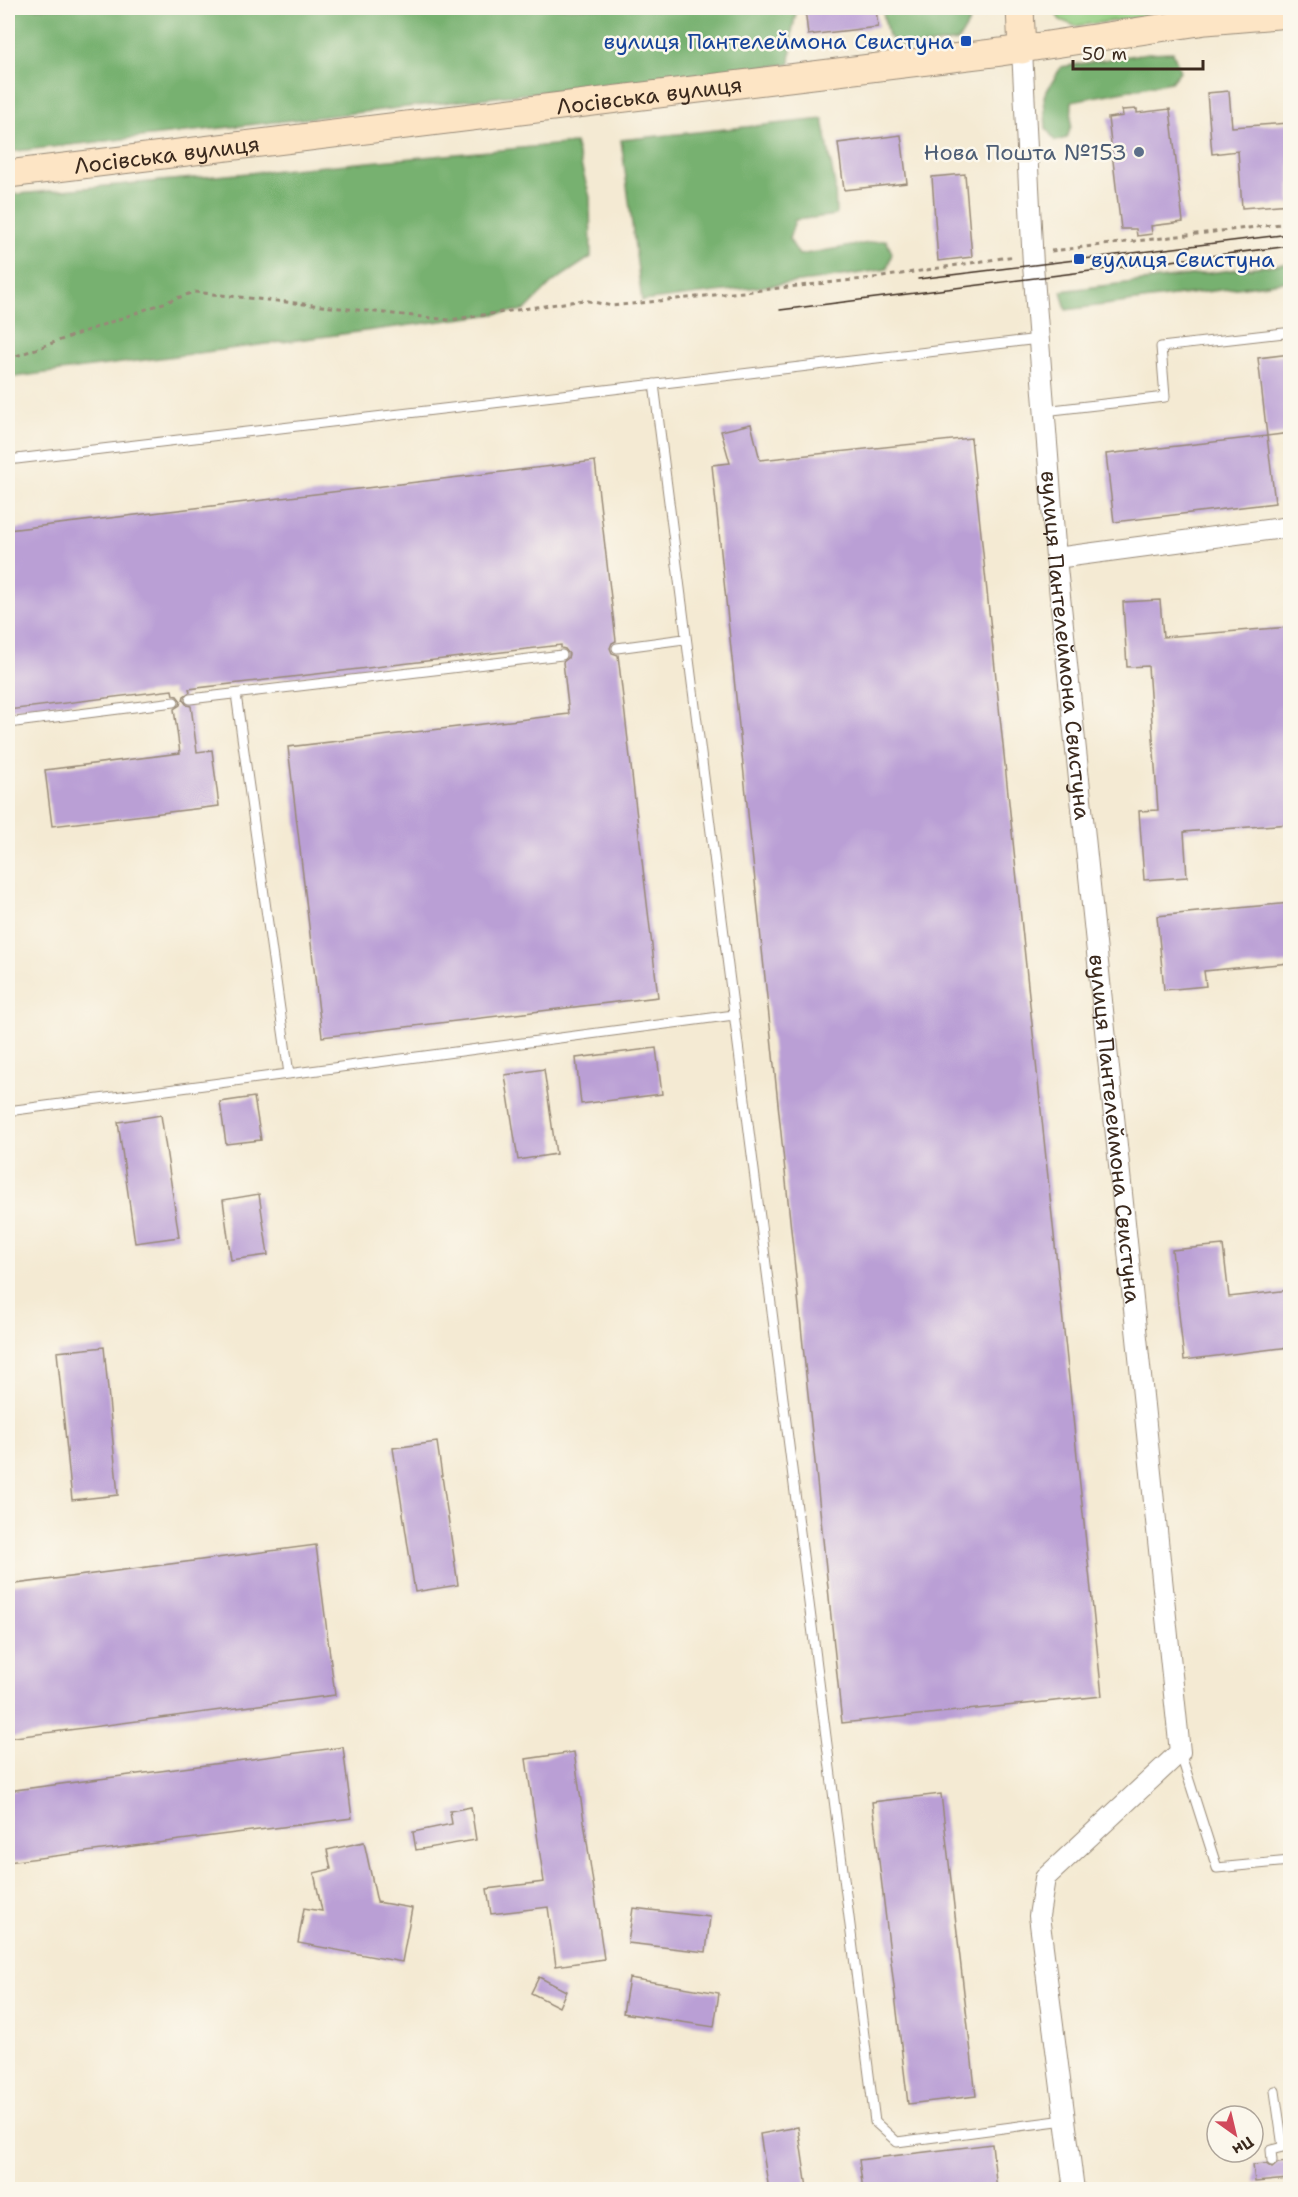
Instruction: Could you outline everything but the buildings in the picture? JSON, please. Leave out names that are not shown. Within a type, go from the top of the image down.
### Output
[{"type":"main road","name":"вулиця Пантелеймона Свистуна","points":[[1020,8],[1022,50]]},
{"type":"main road","name":"Лосівська вулиця","points":[[8,174],[1022,50],[1203,18],[1290,14]]},
{"type":"street","name":"вулиця Пантелеймона Свистуна","points":[[1022,50],[1033,253],[1056,558],[1180,1752]]},
{"type":"street","points":[[1056,558],[1290,528]]},
{"type":"street","points":[[1074,2190],[1039,1916],[1045,1878],[1180,1752]]},
{"type":"lane","points":[[1044,411],[1165,397],[1161,347],[1284,333]]},
{"type":"lane","points":[[8,460],[1039,339]]},
{"type":"lane","points":[[654,384],[875,2122],[897,2142],[1065,2120]]},
{"type":"lane","points":[[617,648],[684,639]]},
{"type":"lane","points":[[190,699],[562,655]]},
{"type":"lane","points":[[236,694],[289,1074]]},
{"type":"lane","points":[[8,723],[174,702]]},
{"type":"lane","points":[[8,1111],[734,1015]]},
{"type":"lane","points":[[1180,1752],[1217,1868],[1290,1860]]},
{"type":"lane","points":[[1272,2160],[1271,2150],[1287,2147],[1275,2091]]},
{"type":"path","points":[[8,359],[194,292],[449,320],[584,300],[612,306],[870,278],[1033,253],[1290,223]]},
{"type":"green space","points":[[8,8],[797,8],[792,32],[790,64],[8,152]]},
{"type":"green space","points":[[882,8],[970,8],[970,21],[958,41],[904,48],[888,36]]},
{"type":"green space","points":[[1052,8],[1157,8],[1163,15],[1075,26],[1060,20]]},
{"type":"green space","points":[[1173,52],[1180,71],[1171,82],[1072,101],[1071,126],[1067,138],[1055,141],[1046,128],[1044,96],[1061,67],[1148,53]]},
{"type":"green space","points":[[823,119],[835,186],[836,215],[795,220],[789,239],[799,255],[886,240],[892,253],[887,269],[642,301],[621,140]]},
{"type":"green space","points":[[575,143],[590,197],[591,257],[553,282],[525,310],[8,378],[8,195]]},
{"type":"green space","points":[[1290,263],[1290,281],[1066,310],[1061,291]]},
{"type":"tram line","points":[[918,279],[1290,234]]},
{"type":"tram line","points":[[780,310],[1290,246]]},
{"type":"place","name":"вулиця Пантелеймона Свистуна","points":[[966,41]]},
{"type":"place","name":"Нова Пошта №153","points":[[1139,152]]},
{"type":"place","name":"вулиця Свистуна","points":[[1079,259]]}]
